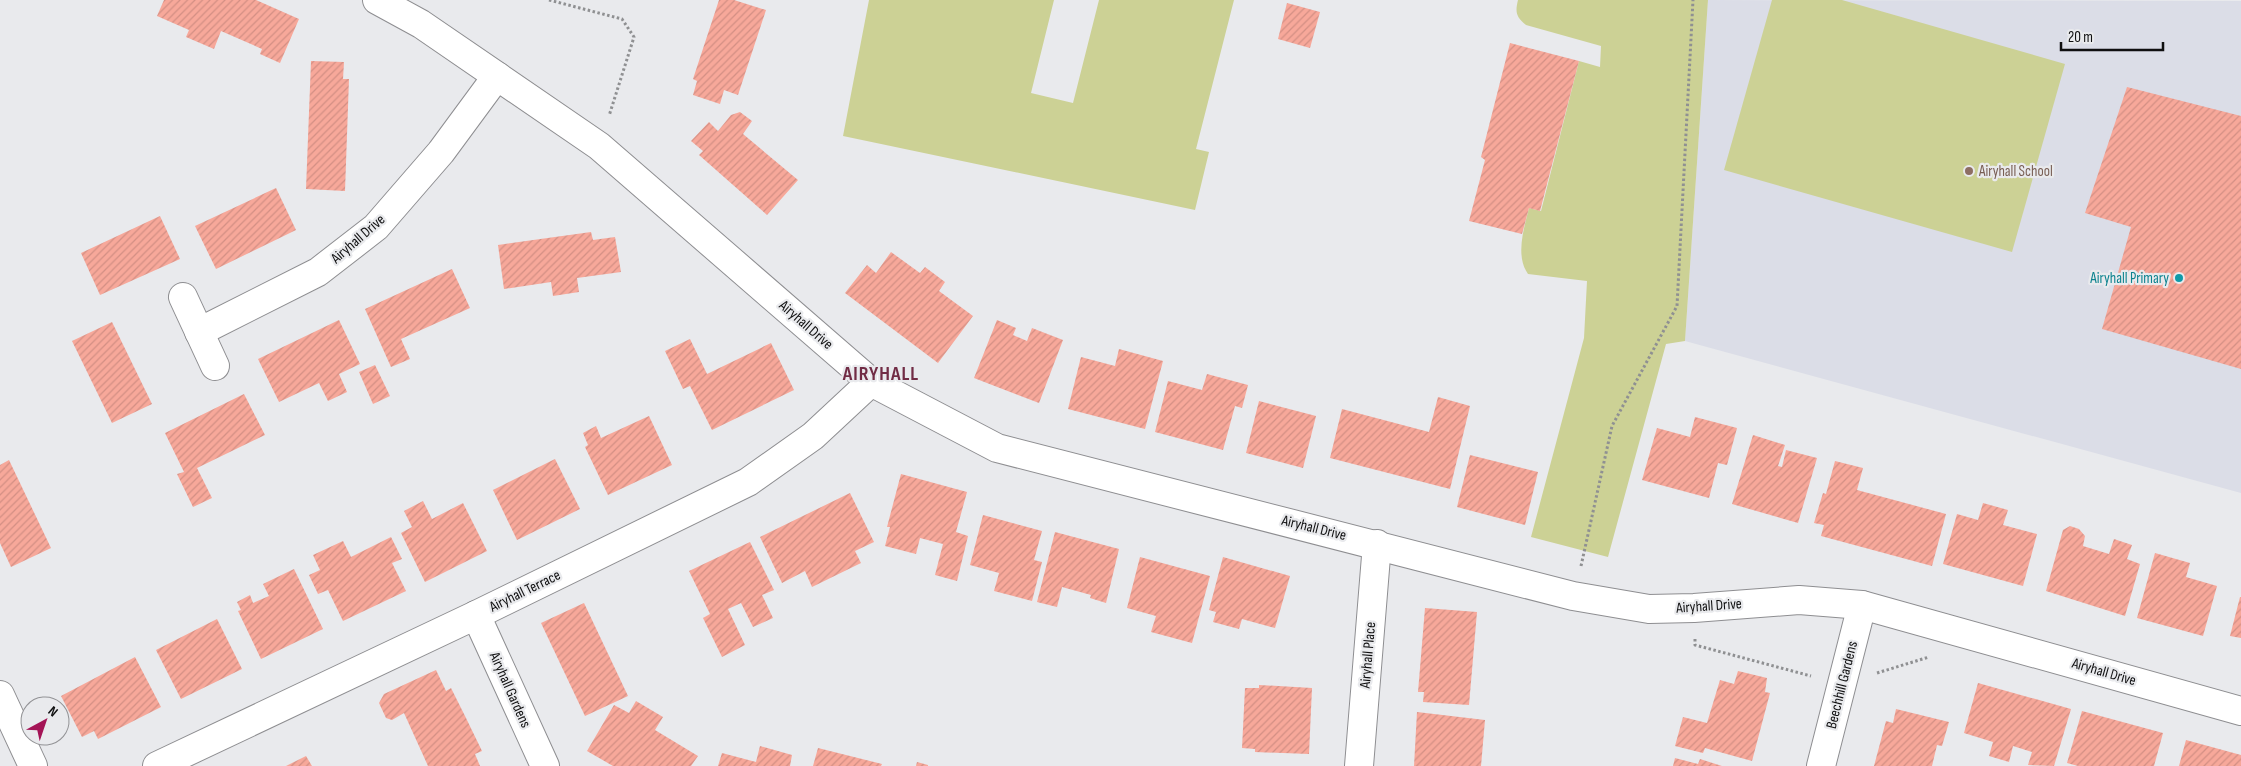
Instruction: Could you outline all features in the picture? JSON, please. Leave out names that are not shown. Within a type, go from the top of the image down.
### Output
[{"type":"street","name":"Airyhall Drive","points":[[377,0],[421,24],[599,146],[871,382],[997,448],[1574,596],[1649,609],[1694,608],[1799,600],[1862,605],[2241,710]]},
{"type":"street","name":"Airyhall Drive","points":[[199,332],[318,272],[376,227],[441,152],[498,76]]},
{"type":"street","points":[[182,297],[215,366]]},
{"type":"street","name":"Airyhall Terrace","points":[[157,766],[476,615],[748,482],[813,436],[871,382]]},
{"type":"street","name":"Airyhall Place","points":[[1359,766],[1377,544]]},
{"type":"street","name":"Beechhill Gardens","points":[[1821,766],[1862,605]]},
{"type":"street","name":"Airyhall Gardens","points":[[476,615],[544,766]]},
{"type":"street","points":[[0,695],[33,766]]},
{"type":"path","points":[[549,0],[622,19],[634,37],[599,146]]},
{"type":"path","points":[[1574,596],[1612,426],[1677,306],[1692,0]]},
{"type":"shaded area","name":"Airyhall School","points":[[1708,0],[2241,1],[2241,493],[1685,341]]},
{"type":"green space","points":[[869,0],[1054,0],[1031,93],[1073,103],[1099,0],[1234,0],[1196,149],[1209,152],[1195,210],[843,136]]},
{"type":"green space","points":[[1518,0],[1708,0],[1685,341],[1666,344],[1608,557],[1531,537],[1584,338],[1587,281],[1528,274],[1524,267],[1521,250],[1529,208],[1541,211],[1579,61],[1600,67],[1601,46],[1526,25],[1517,14]]},
{"type":"green space","points":[[1772,0],[1842,0],[2065,64],[2012,252],[1724,170]]},
{"type":"building","points":[[164,0],[256,0],[299,19],[280,63],[260,54],[262,49],[221,31],[214,49],[186,37],[189,30],[157,16]]},
{"type":"building","points":[[719,0],[734,0],[766,10],[738,95],[724,90],[720,104],[693,95],[697,81],[693,79]]},
{"type":"building","points":[[1287,3],[1320,12],[1310,48],[1278,39]]},
{"type":"building","points":[[1510,43],[1579,61],[1540,211],[1529,208],[1522,234],[1469,221],[1485,160],[1481,157]]},
{"type":"building","points":[[311,61],[344,62],[343,79],[349,79],[345,191],[306,189]]},
{"type":"building","name":"Airyhall Primary","points":[[2127,87],[2241,116],[2241,369],[2102,329],[2131,227],[2085,213]]},
{"type":"building","points":[[740,112],[752,121],[743,134],[798,180],[767,215],[699,155],[703,151],[691,141],[709,122],[718,131],[731,115]]},
{"type":"building","points":[[276,188],[296,230],[216,269],[195,226]]},
{"type":"building","points":[[160,216],[180,259],[100,295],[81,253]]},
{"type":"building","points":[[591,232],[593,240],[615,237],[621,272],[577,278],[579,292],[553,296],[551,282],[504,289],[498,245]]},
{"type":"building","points":[[891,252],[920,273],[925,267],[945,282],[939,291],[973,316],[938,363],[845,293],[867,265],[876,273]]},
{"type":"building","points":[[452,269],[470,308],[401,339],[410,359],[391,367],[365,309]]},
{"type":"building","points":[[339,320],[360,364],[339,374],[347,392],[328,401],[319,383],[279,402],[258,359]]},
{"type":"building","points":[[997,320],[1016,328],[1013,335],[1027,341],[1032,328],[1063,340],[1039,403],[974,378]]},
{"type":"building","points":[[112,322],[152,404],[112,423],[72,341]]},
{"type":"building","points":[[690,339],[707,374],[771,343],[794,390],[712,430],[690,386],[683,389],[665,351]]},
{"type":"building","points":[[1119,349],[1163,361],[1145,429],[1068,409],[1081,357],[1115,366]]},
{"type":"building","points":[[375,365],[390,396],[373,404],[359,372]]},
{"type":"building","points":[[1207,374],[1248,385],[1242,408],[1235,406],[1223,450],[1155,432],[1168,381],[1202,390]]},
{"type":"building","points":[[244,394],[265,435],[197,468],[212,498],[193,507],[177,474],[184,472],[165,433]]},
{"type":"building","points":[[1438,397],[1470,406],[1450,489],[1330,458],[1342,409],[1429,432]]},
{"type":"building","points":[[1259,401],[1316,416],[1303,468],[1246,453]]},
{"type":"building","points":[[649,416],[672,465],[608,495],[585,447],[588,445],[583,433],[596,426],[601,438]]},
{"type":"building","points":[[1695,417],[1737,428],[1727,465],[1718,463],[1709,498],[1642,480],[1657,428],[1690,437]]},
{"type":"building","points":[[1753,435],[1785,445],[1778,466],[1782,467],[1786,450],[1817,458],[1798,523],[1732,504]]},
{"type":"building","points":[[1470,455],[1538,472],[1525,525],[1457,507]]},
{"type":"building","points":[[555,459],[580,509],[517,540],[493,490]]},
{"type":"building","points":[[9,460],[51,548],[11,567],[0,543],[0,465]]},
{"type":"building","points":[[1835,461],[1863,468],[1857,490],[1946,514],[1932,566],[1821,536],[1824,525],[1814,523],[1823,493],[1826,494]]},
{"type":"building","points":[[901,474],[967,492],[956,532],[968,536],[957,581],[935,575],[943,544],[920,538],[916,554],[885,546],[890,527],[887,527]]},
{"type":"building","points":[[850,493],[874,542],[855,551],[861,563],[812,587],[805,571],[782,583],[760,537]]},
{"type":"building","points":[[423,501],[432,519],[463,503],[487,551],[425,582],[401,533],[412,527],[404,511]]},
{"type":"building","points":[[1983,503],[2008,510],[2003,525],[2037,534],[2023,586],[1943,564],[1957,514],[1978,520]]},
{"type":"building","points":[[983,515],[1042,531],[1034,560],[1042,562],[1032,601],[994,591],[999,573],[970,565]]},
{"type":"building","points":[[2070,526],[2079,529],[2085,536],[2083,546],[2109,554],[2114,539],[2132,545],[2127,559],[2140,564],[2125,616],[2046,591],[2063,530]]},
{"type":"building","points":[[1055,532],[1119,549],[1106,603],[1090,598],[1091,595],[1062,587],[1057,607],[1037,602]]},
{"type":"building","points":[[391,537],[402,559],[392,563],[406,591],[343,621],[328,590],[318,594],[309,575],[320,570],[313,555],[343,541],[351,557]]},
{"type":"building","points":[[750,542],[774,590],[762,595],[773,618],[753,627],[741,603],[728,609],[745,645],[722,657],[703,618],[710,614],[689,571]]},
{"type":"building","points":[[2155,553],[2190,563],[2186,577],[2217,586],[2203,636],[2137,618]]},
{"type":"building","points":[[1140,557],[1210,576],[1192,643],[1151,632],[1156,616],[1127,608]]},
{"type":"building","points":[[1223,557],[1290,576],[1275,628],[1242,619],[1239,629],[1213,622],[1216,612],[1209,610]]},
{"type":"building","points":[[294,569],[323,629],[261,659],[238,611],[241,610],[237,602],[250,595],[253,603],[269,596],[263,584]]},
{"type":"building","points":[[2241,597],[2241,638],[2230,636]]},
{"type":"building","points":[[584,603],[628,696],[585,716],[541,623]]},
{"type":"building","points":[[1425,608],[1477,612],[1469,705],[1423,702],[1424,692],[1418,692]]},
{"type":"building","points":[[217,619],[242,669],[181,699],[156,650]]},
{"type":"building","points":[[135,657],[161,707],[98,739],[94,731],[82,737],[70,714],[70,696],[61,696]]},
{"type":"building","points":[[436,670],[446,691],[451,688],[482,751],[475,754],[480,766],[428,766],[404,713],[392,720],[386,718],[379,703],[384,694]]},
{"type":"building","points":[[1738,671],[1767,678],[1765,692],[1770,693],[1752,761],[1705,748],[1703,753],[1675,746],[1683,717],[1707,723],[1720,680],[1734,684]]},
{"type":"building","points":[[1978,683],[2071,709],[2054,766],[2028,765],[2032,752],[2013,746],[2009,762],[1989,756],[1993,742],[1964,733]]},
{"type":"building","points":[[1259,685],[1312,688],[1309,754],[1255,752],[1255,749],[1242,748],[1245,688],[1259,688]]},
{"type":"building","points":[[636,701],[663,717],[655,730],[698,756],[691,766],[613,766],[587,751],[614,705],[629,713]]},
{"type":"building","points":[[1896,709],[1949,722],[1942,746],[1937,745],[1932,766],[1874,766],[1886,721],[1893,723]]},
{"type":"building","points":[[2082,711],[2163,733],[2154,766],[2078,766],[2067,763]]},
{"type":"building","points":[[1417,712],[1485,720],[1481,766],[1414,766]]},
{"type":"building","points":[[2186,740],[2241,755],[2241,766],[2179,766]]},
{"type":"building","points":[[760,746],[792,755],[790,766],[718,766],[722,753],[756,762]]},
{"type":"building","points":[[818,748],[882,764],[881,766],[813,766]]},
{"type":"building","points":[[306,756],[312,766],[286,766]]},
{"type":"building","points":[[1675,758],[1698,764],[1700,759],[1722,766],[1673,766]]},
{"type":"building","points":[[917,762],[928,765],[928,766],[916,766]]},
{"type":"place","name":"Airyhall School","points":[[1969,171]]},
{"type":"place","name":"Airyhall Primary","points":[[2179,278]]},
{"type":"district","name":"AIRYHALL","points":[[881,374]]}]
